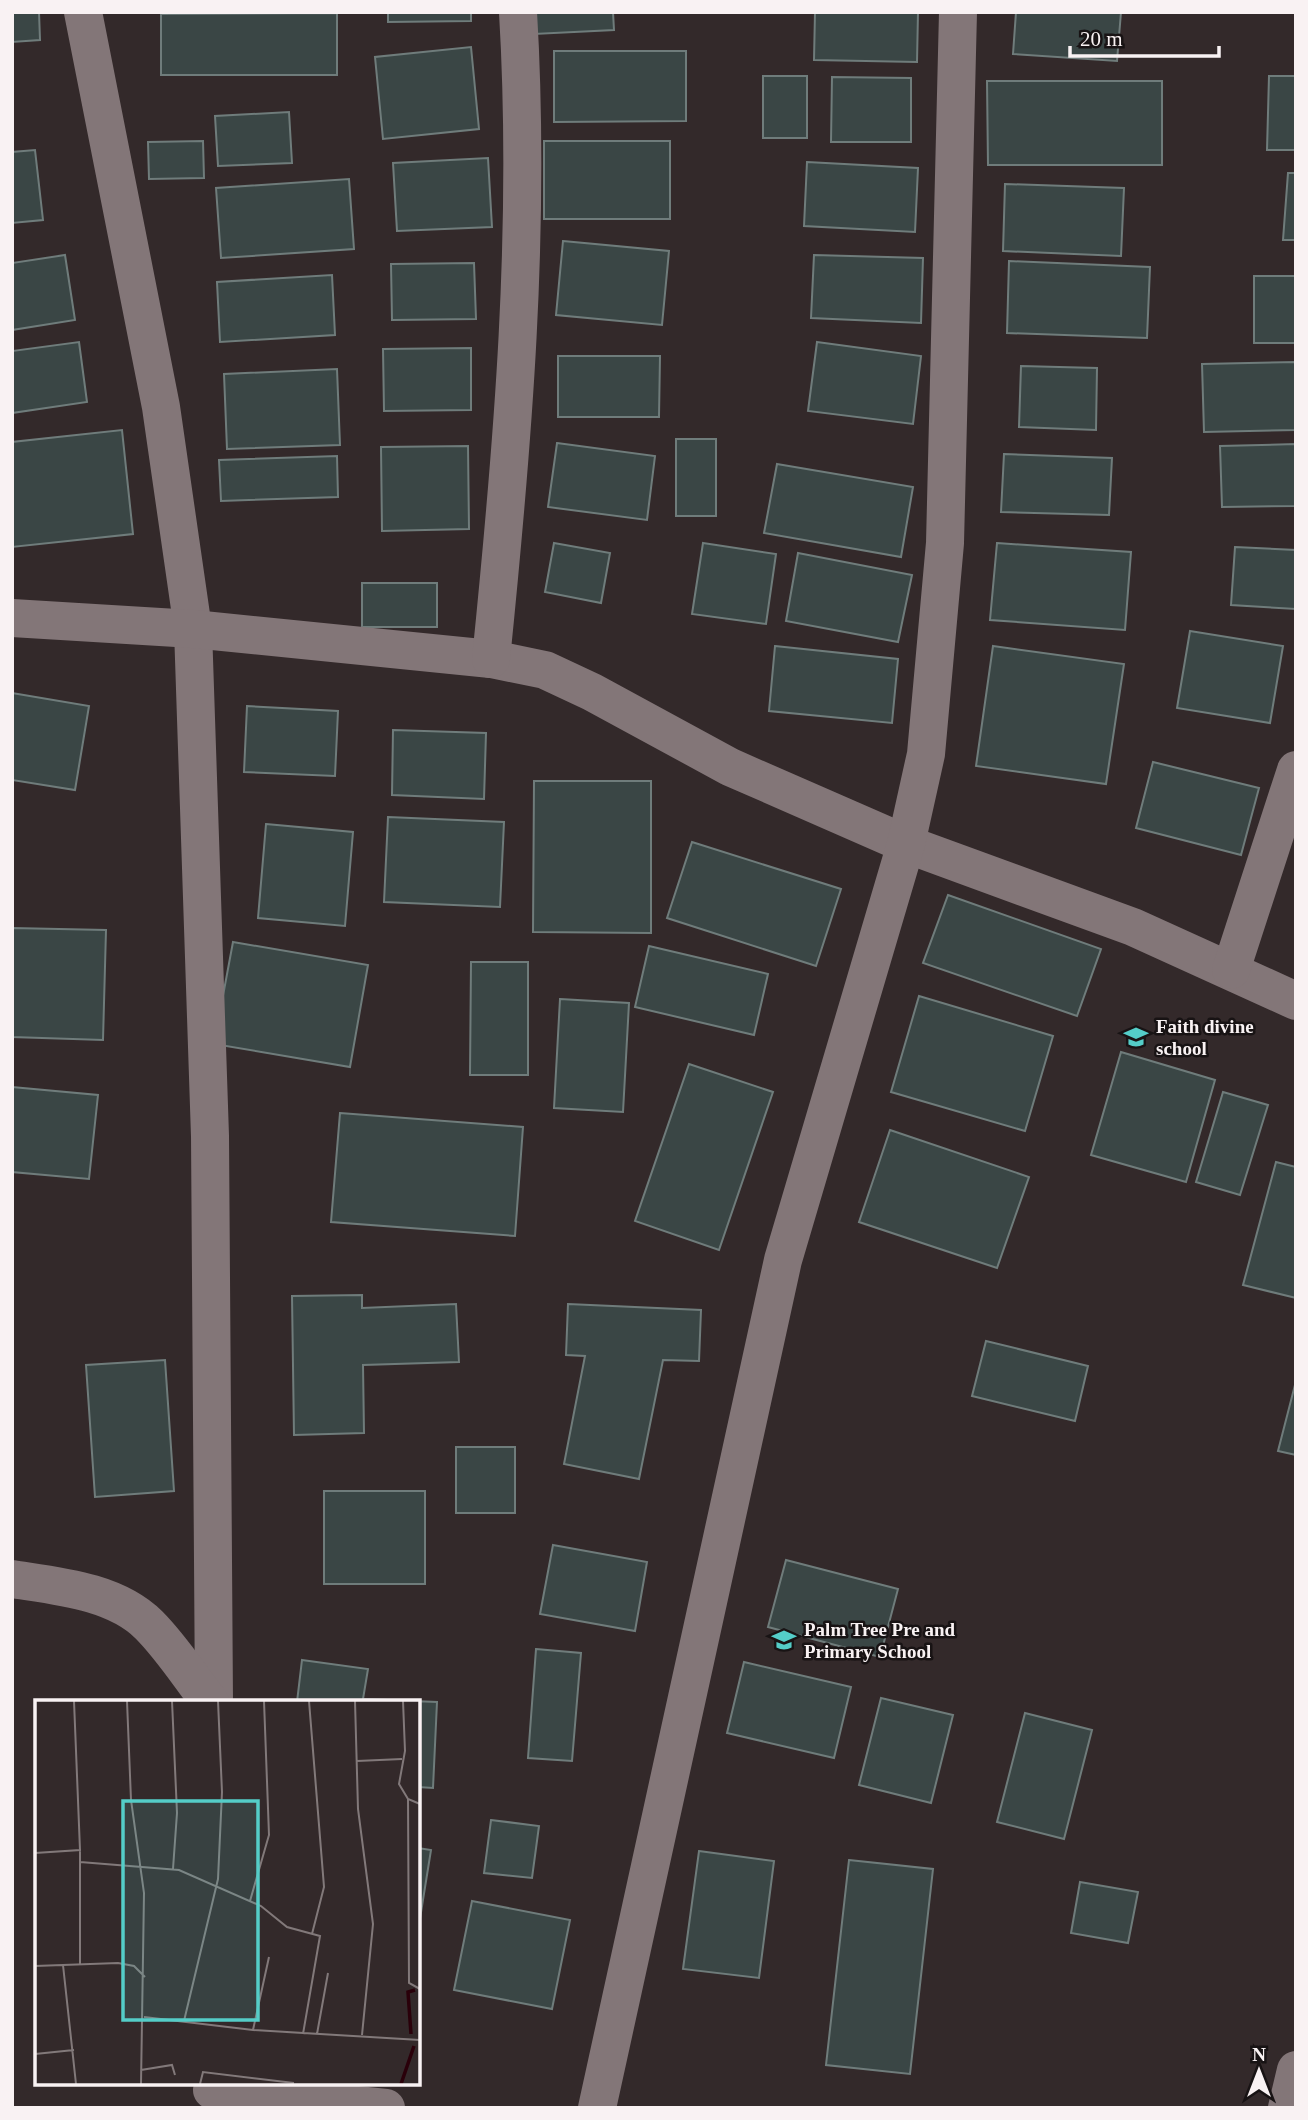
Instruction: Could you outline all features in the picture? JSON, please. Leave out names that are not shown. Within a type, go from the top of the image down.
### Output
[{"type":"street","points":[[83,12],[161,407],[193,629],[210,1136],[212,1700]]},
{"type":"street","points":[[491,659],[518,366],[524,115],[518,12]]},
{"type":"street","points":[[597,2108],[783,1260],[906,844],[926,754],[946,543],[958,12]]},
{"type":"street","points":[[12,618],[193,629],[491,659],[545,670],[592,692],[730,767],[906,844],[1133,927],[1296,1001]]},
{"type":"street","points":[[1231,970],[1296,770]]},
{"type":"street","points":[[12,1579],[70,1588],[115,1602],[148,1624],[210,1700]]},
{"type":"street","points":[[1287,2108],[1296,2070]]},
{"type":"street","points":[[212,2094],[386,2108]]},
{"type":"building","points":[[12,12],[39,12],[40,40],[12,42]]},
{"type":"building","points":[[388,12],[471,12],[471,21],[388,22]]},
{"type":"building","points":[[533,12],[613,12],[614,30],[534,34]]},
{"type":"building","points":[[815,12],[918,12],[917,62],[814,60]]},
{"type":"building","points":[[1016,12],[1121,12],[1117,61],[1013,54]]},
{"type":"building","points":[[337,13],[337,75],[161,75],[161,14]]},
{"type":"building","points":[[471,47],[479,129],[383,139],[375,57]]},
{"type":"building","points":[[554,51],[686,51],[686,121],[554,122]]},
{"type":"building","points":[[763,76],[807,76],[807,138],[763,138]]},
{"type":"building","points":[[1269,76],[1296,76],[1296,150],[1267,150]]},
{"type":"building","points":[[832,77],[911,78],[911,142],[831,142]]},
{"type":"building","points":[[987,81],[1162,81],[1162,165],[988,165]]},
{"type":"building","points":[[289,112],[292,163],[218,166],[215,116]]},
{"type":"building","points":[[203,141],[204,178],[149,179],[148,142]]},
{"type":"building","points":[[544,141],[670,141],[670,219],[544,219]]},
{"type":"building","points":[[35,150],[43,220],[12,223],[12,152]]},
{"type":"building","points":[[488,158],[492,227],[397,231],[393,163]]},
{"type":"building","points":[[807,162],[918,168],[915,232],[804,226]]},
{"type":"building","points":[[1288,173],[1296,173],[1296,240],[1283,240]]},
{"type":"building","points":[[349,179],[354,249],[221,258],[216,188]]},
{"type":"building","points":[[1005,184],[1124,188],[1121,256],[1003,251]]},
{"type":"building","points":[[563,241],[669,251],[662,325],[556,315]]},
{"type":"building","points":[[65,255],[75,320],[12,330],[12,263]]},
{"type":"building","points":[[814,255],[923,258],[921,323],[811,318]]},
{"type":"building","points":[[1009,261],[1150,267],[1147,338],[1007,333]]},
{"type":"building","points":[[474,263],[476,319],[392,320],[391,264]]},
{"type":"building","points":[[332,275],[335,335],[220,342],[217,282]]},
{"type":"building","points":[[1254,276],[1296,276],[1296,343],[1254,343]]},
{"type":"building","points":[[79,342],[87,402],[12,413],[12,351]]},
{"type":"building","points":[[817,342],[921,356],[913,424],[808,411]]},
{"type":"building","points":[[471,348],[471,410],[384,411],[383,349]]},
{"type":"building","points":[[558,356],[660,356],[659,417],[558,417]]},
{"type":"building","points":[[1296,362],[1296,430],[1204,432],[1202,364]]},
{"type":"building","points":[[1021,366],[1097,368],[1096,430],[1019,427]]},
{"type":"building","points":[[337,369],[340,445],[227,449],[224,374]]},
{"type":"building","points":[[122,430],[133,534],[12,547],[12,442]]},
{"type":"building","points":[[676,439],[716,439],[716,516],[676,516]]},
{"type":"building","points":[[557,443],[655,456],[647,520],[548,507]]},
{"type":"building","points":[[1296,444],[1296,506],[1222,507],[1220,446]]},
{"type":"building","points":[[468,446],[469,529],[382,531],[381,447]]},
{"type":"building","points":[[1004,454],[1112,458],[1109,515],[1001,512]]},
{"type":"building","points":[[337,456],[338,497],[221,501],[219,460]]},
{"type":"building","points":[[777,464],[913,487],[901,557],[764,533]]},
{"type":"building","points":[[554,543],[610,553],[601,603],[545,592]]},
{"type":"building","points":[[703,543],[776,554],[766,624],[692,614]]},
{"type":"building","points":[[997,543],[1131,552],[1125,630],[990,620]]},
{"type":"building","points":[[1235,547],[1296,550],[1296,609],[1231,605]]},
{"type":"building","points":[[798,553],[912,575],[898,642],[786,621]]},
{"type":"building","points":[[362,583],[437,583],[437,627],[362,627]]},
{"type":"building","points":[[1190,631],[1283,646],[1270,723],[1177,708]]},
{"type":"building","points":[[775,646],[898,659],[892,723],[769,711]]},
{"type":"building","points":[[993,646],[1124,664],[1106,784],[976,766]]},
{"type":"building","points":[[12,693],[89,706],[75,790],[12,780]]},
{"type":"building","points":[[247,706],[338,711],[335,776],[244,772]]},
{"type":"building","points":[[393,730],[486,733],[484,799],[392,795]]},
{"type":"building","points":[[1153,762],[1259,788],[1241,855],[1136,828]]},
{"type":"building","points":[[534,781],[651,781],[651,933],[533,932]]},
{"type":"building","points":[[388,817],[504,822],[500,907],[384,902]]},
{"type":"building","points":[[266,824],[353,832],[345,926],[258,918]]},
{"type":"building","points":[[692,842],[841,889],[816,966],[667,918]]},
{"type":"building","points":[[948,895],[1101,949],[1077,1016],[923,963]]},
{"type":"building","points":[[12,928],[106,930],[103,1040],[12,1037]]},
{"type":"building","points":[[233,942],[368,965],[350,1067],[214,1044]]},
{"type":"building","points":[[649,946],[768,974],[754,1035],[635,1007]]},
{"type":"building","points":[[471,962],[528,962],[528,1075],[470,1075]]},
{"type":"building","points":[[919,996],[1053,1036],[1025,1131],[891,1092]]},
{"type":"building","points":[[560,999],[629,1003],[623,1112],[554,1108]]},
{"type":"building","points":[[1121,1052],[1215,1080],[1186,1182],[1091,1155]]},
{"type":"building","points":[[689,1064],[773,1092],[719,1250],[635,1221]]},
{"type":"building","points":[[12,1087],[98,1095],[89,1179],[12,1172]]},
{"type":"building","points":[[1223,1092],[1268,1105],[1240,1195],[1196,1182]]},
{"type":"building","points":[[340,1113],[523,1127],[515,1236],[331,1222]]},
{"type":"building","points":[[890,1130],[1029,1177],[997,1268],[859,1222]]},
{"type":"building","points":[[1276,1162],[1296,1167],[1296,1298],[1243,1285]]},
{"type":"building","points":[[362,1295],[362,1308],[456,1304],[459,1362],[363,1365],[364,1433],[294,1435],[292,1296]]},
{"type":"building","points":[[568,1304],[701,1310],[699,1361],[663,1360],[639,1479],[564,1464],[585,1356],[566,1355]]},
{"type":"building","points":[[986,1341],[1088,1366],[1075,1421],[972,1396]]},
{"type":"building","points":[[165,1360],[174,1491],[95,1497],[86,1365]]},
{"type":"building","points":[[1296,1381],[1296,1455],[1278,1451]]},
{"type":"building","points":[[456,1447],[515,1447],[515,1513],[456,1513]]},
{"type":"building","points":[[324,1491],[425,1491],[425,1584],[324,1584]]},
{"type":"building","points":[[553,1545],[647,1562],[635,1631],[540,1614]]},
{"type":"building","points":[[786,1560],[898,1589],[880,1657],[768,1627]]},
{"type":"building","points":[[536,1649],[581,1653],[572,1761],[528,1758]]},
{"type":"building","points":[[302,1660],[368,1669],[363,1699],[388,1700],[297,1700]]},
{"type":"building","points":[[744,1662],[851,1687],[834,1758],[727,1733]]},
{"type":"building","points":[[881,1698],[953,1715],[931,1803],[859,1785]]},
{"type":"building","points":[[420,1701],[437,1702],[433,1788],[420,1787]]},
{"type":"building","points":[[1025,1713],[1092,1730],[1064,1839],[997,1822]]},
{"type":"building","points":[[491,1820],[539,1826],[532,1878],[484,1873]]},
{"type":"building","points":[[420,1848],[431,1850],[420,1919]]},
{"type":"building","points":[[699,1851],[774,1861],[759,1978],[683,1969]]},
{"type":"building","points":[[849,1860],[933,1869],[910,2074],[826,2065]]},
{"type":"building","points":[[1080,1882],[1138,1892],[1128,1943],[1071,1933]]},
{"type":"building","points":[[472,1901],[570,1920],[552,2009],[454,1990]]},
{"type":"place","name":"Faith divine school","points":[[1136,1037]]},
{"type":"place","name":"Palm Tree Pre and Primary School","points":[[784,1640]]}]
